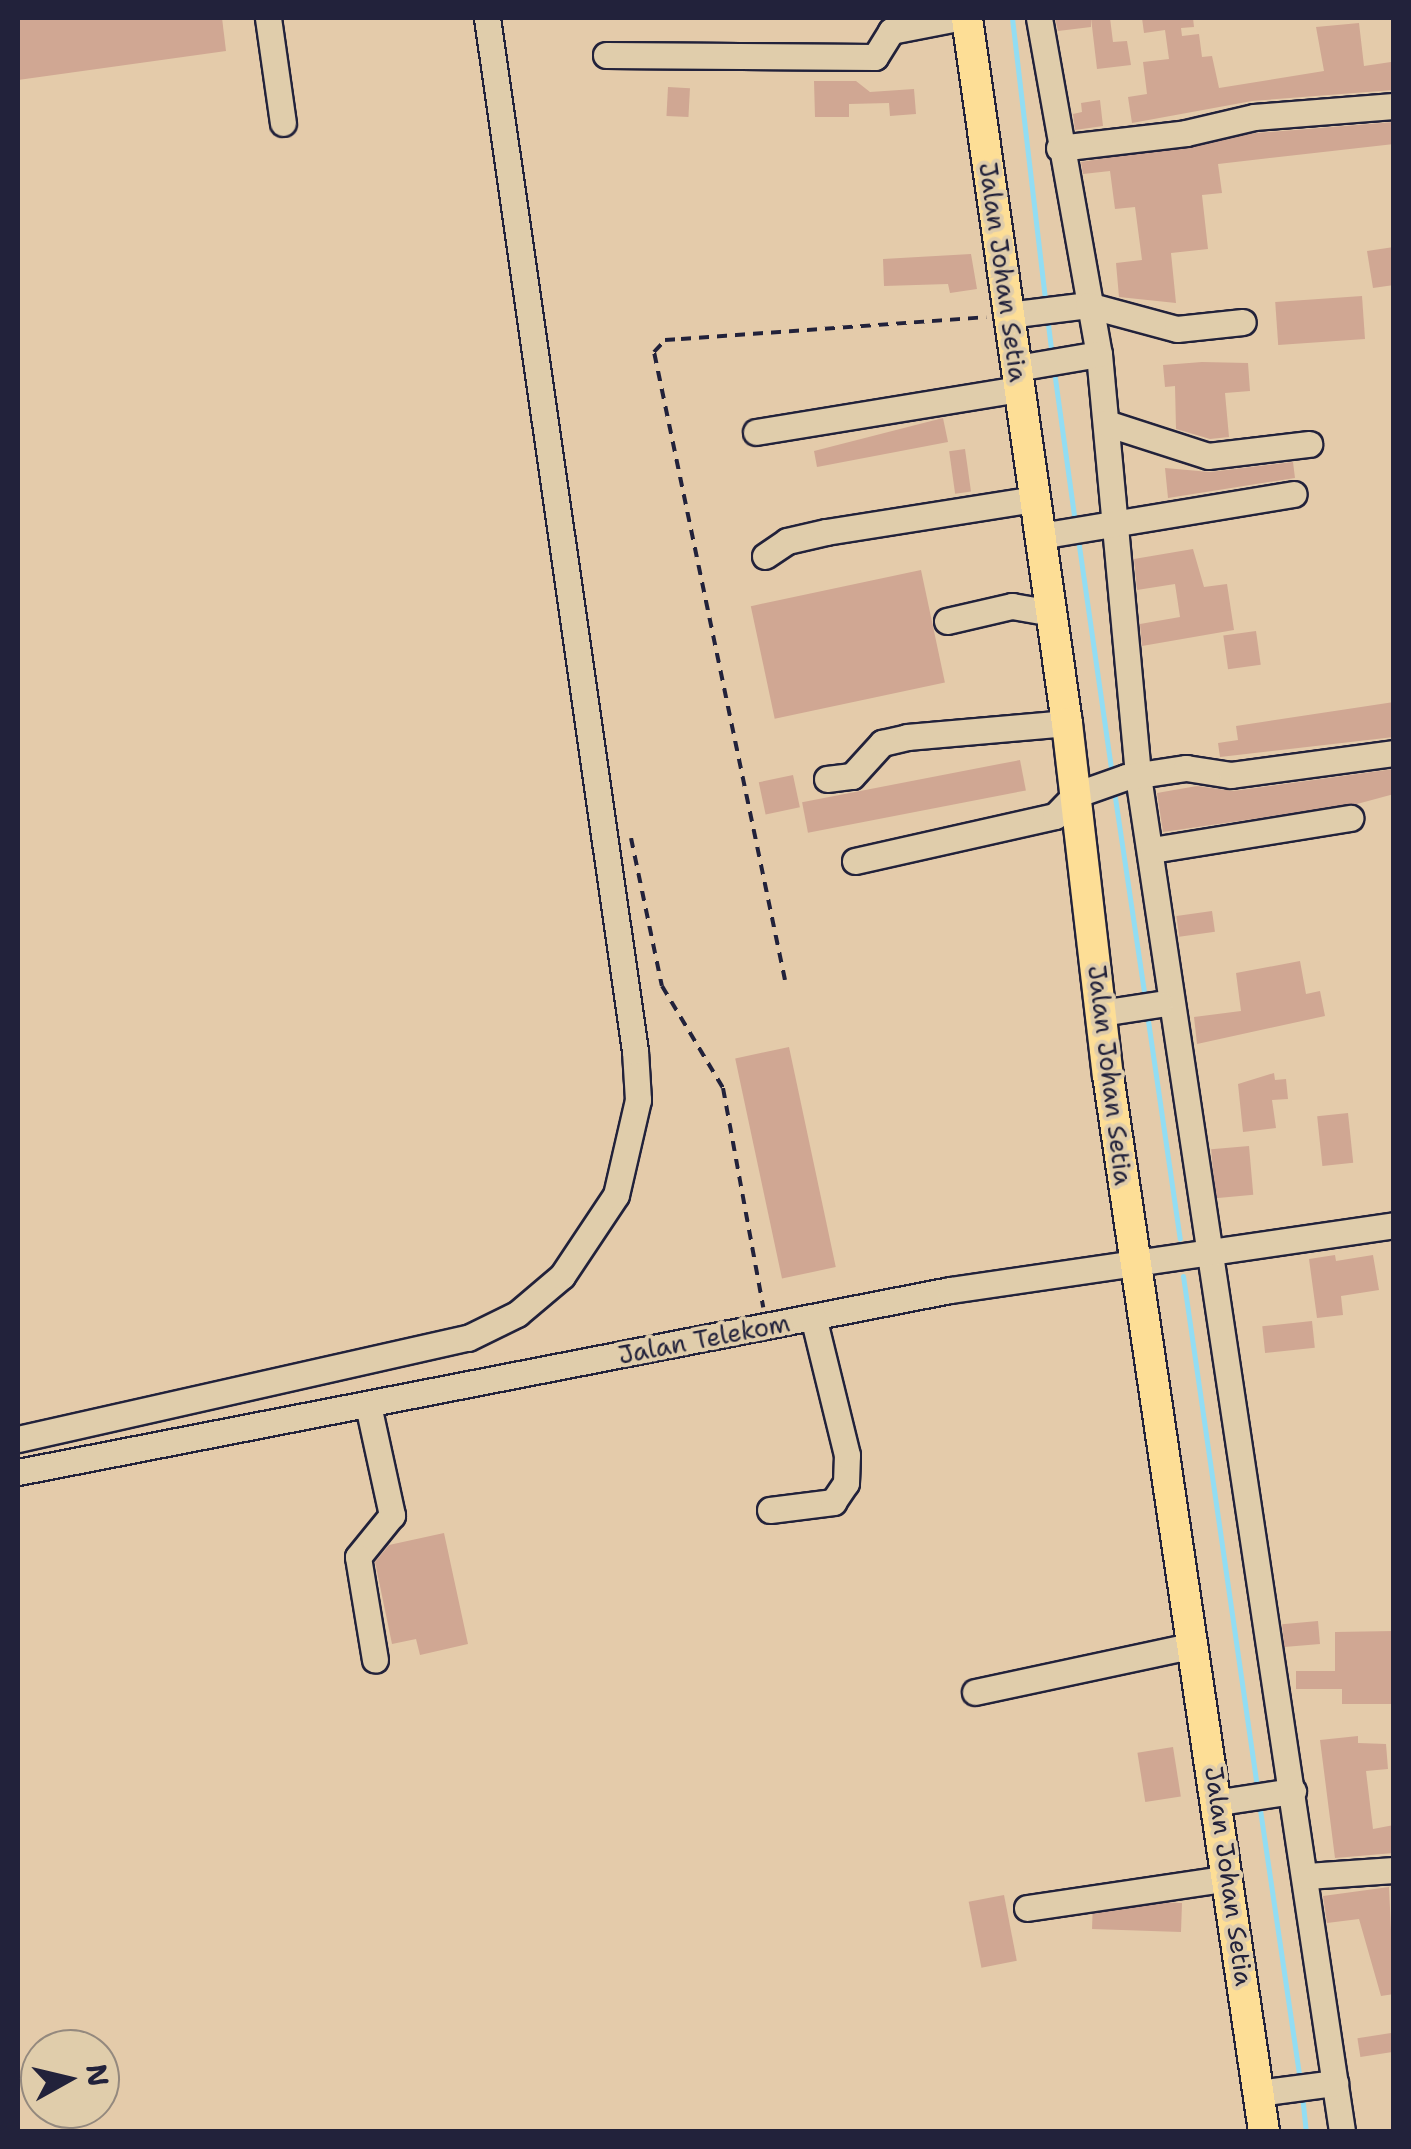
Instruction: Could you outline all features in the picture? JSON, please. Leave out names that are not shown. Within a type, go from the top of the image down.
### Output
[{"type":"main road","name":"Jalan Johan Setia","points":[[966,18],[1027,374],[1034,499],[1050,535],[1050,613],[1067,723],[1086,789],[1135,1262],[1194,1644],[1229,1800],[1229,1878],[1265,2092],[1264,2132]]},
{"type":"street","points":[[268,18],[283,122]]},
{"type":"street","points":[[18,1438],[468,1338],[517,1314],[562,1276],[616,1196],[634,1128],[635,1051],[487,18]]},
{"type":"street","points":[[606,55],[875,57],[894,30],[958,18]]},
{"type":"street","points":[[1039,18],[1089,356],[1106,423],[1107,525],[1132,777],[1152,850],[1214,1248],[1284,1792],[1307,1876],[1329,2084],[1342,2132]]},
{"type":"street","points":[[1059,148],[1186,133],[1254,116],[1394,106]]},
{"type":"street","points":[[1018,314],[1083,306],[1177,329],[1243,322]]},
{"type":"street","points":[[756,432],[914,412],[1089,356]]},
{"type":"street","points":[[1106,423],[1208,456],[1309,444]]},
{"type":"street","points":[[1050,535],[1294,494]]},
{"type":"street","points":[[766,556],[786,541],[826,532],[1034,499]]},
{"type":"street","points":[[948,621],[1012,606],[1050,613]]},
{"type":"street","points":[[827,780],[852,776],[882,743],[894,740],[1067,723]]},
{"type":"street","points":[[854,861],[1026,825],[1055,816],[1086,789],[1132,777],[1186,768],[1232,775],[1394,753]]},
{"type":"street","points":[[1152,850],[1350,818]]},
{"type":"street","points":[[1108,1012],[1159,1004]]},
{"type":"street","name":"Jalan Telekom","points":[[18,1472],[813,1317],[1214,1248],[1394,1225]]},
{"type":"street","points":[[770,1510],[833,1502],[846,1484],[847,1455],[813,1317]]},
{"type":"street","points":[[368,1405],[392,1516],[358,1557],[375,1660]]},
{"type":"street","points":[[976,1692],[1194,1644]]},
{"type":"street","points":[[1229,1800],[1284,1792]]},
{"type":"street","points":[[1307,1876],[1394,1870]]},
{"type":"street","points":[[1027,1908],[1229,1878]]},
{"type":"street","points":[[1265,2092],[1329,2084]]},
{"type":"path","points":[[631,838],[662,986],[723,1088],[767,1326]]},
{"type":"building","points":[[18,18],[222,18],[226,51],[18,80]]},
{"type":"building","points":[[1055,18],[1091,18],[1091,27],[1058,31]]},
{"type":"building","points":[[1091,18],[1110,18],[1113,42],[1127,41],[1131,65],[1097,69]]},
{"type":"building","points":[[1142,18],[1193,18],[1194,27],[1181,28],[1182,36],[1199,34],[1202,57],[1212,56],[1219,88],[1324,71],[1316,27],[1359,23],[1364,66],[1391,62],[1394,90],[1252,101],[1132,123],[1128,97],[1147,94],[1143,62],[1169,59],[1165,30],[1144,33]]},
{"type":"building","points":[[814,81],[856,81],[870,92],[914,89],[916,114],[890,116],[889,103],[849,104],[849,117],[815,117]]},
{"type":"building","points":[[668,87],[690,88],[688,117],[666,116]]},
{"type":"building","points":[[1100,100],[1103,126],[1075,130],[1073,114],[1082,112],[1081,103]]},
{"type":"building","points":[[1394,122],[1394,144],[1218,164],[1222,193],[1202,195],[1208,249],[1171,253],[1176,303],[1119,297],[1116,263],[1142,260],[1135,207],[1115,209],[1110,171],[1083,174],[1081,162],[1256,133]]},
{"type":"building","points":[[1394,247],[1394,285],[1373,288],[1367,251]]},
{"type":"building","points":[[971,254],[977,289],[950,293],[948,284],[884,286],[883,259]]},
{"type":"building","points":[[1362,296],[1365,339],[1278,345],[1275,302]]},
{"type":"building","points":[[1248,363],[1250,391],[1225,393],[1229,437],[1210,439],[1176,429],[1175,386],[1165,387],[1163,365]]},
{"type":"building","points":[[943,418],[948,442],[817,467],[814,451]]},
{"type":"building","points":[[965,449],[971,492],[955,494],[949,451]]},
{"type":"building","points":[[1293,462],[1295,478],[1168,498],[1165,468],[1210,472]]},
{"type":"building","points":[[1193,549],[1204,587],[1227,584],[1234,630],[1142,646],[1140,624],[1180,617],[1175,584],[1137,590],[1134,559]]},
{"type":"building","points":[[921,570],[945,682],[775,719],[751,606]]},
{"type":"building","points":[[1256,631],[1261,665],[1228,669],[1223,636]]},
{"type":"building","points":[[1394,702],[1394,737],[1220,757],[1218,743],[1238,740],[1236,726]]},
{"type":"building","points":[[1020,760],[1026,790],[808,833],[802,802]]},
{"type":"building","points":[[1394,769],[1394,794],[1357,804],[1163,832],[1157,793],[1197,786],[1233,791]]},
{"type":"building","points":[[793,775],[800,807],[766,815],[759,782]]},
{"type":"building","points":[[1212,911],[1215,932],[1179,937],[1176,916]]},
{"type":"building","points":[[1300,961],[1306,994],[1320,991],[1325,1016],[1197,1044],[1194,1017],[1241,1011],[1236,973]]},
{"type":"building","points":[[789,1047],[836,1267],[782,1279],[735,1058]]},
{"type":"building","points":[[1274,1073],[1275,1080],[1286,1079],[1288,1099],[1272,1100],[1276,1128],[1243,1132],[1238,1084]]},
{"type":"building","points":[[1348,1113],[1353,1163],[1322,1166],[1317,1116]]},
{"type":"building","points":[[1249,1146],[1253,1195],[1215,1198],[1211,1149]]},
{"type":"building","points":[[1335,1255],[1336,1261],[1373,1255],[1379,1290],[1341,1296],[1343,1315],[1317,1318],[1309,1259]]},
{"type":"building","points":[[1312,1321],[1315,1348],[1265,1353],[1262,1326]]},
{"type":"building","points":[[444,1533],[468,1644],[420,1655],[416,1639],[392,1644],[375,1562],[389,1545]]},
{"type":"building","points":[[1318,1621],[1320,1644],[1284,1647],[1282,1624]]},
{"type":"building","points":[[1394,1631],[1394,1704],[1342,1704],[1342,1689],[1296,1689],[1296,1671],[1335,1671],[1335,1632]]},
{"type":"building","points":[[1358,1736],[1358,1743],[1386,1744],[1388,1769],[1366,1771],[1373,1829],[1394,1825],[1394,1853],[1335,1858],[1320,1740]]},
{"type":"building","points":[[1173,1747],[1181,1796],[1145,1802],[1137,1753]]},
{"type":"building","points":[[1389,1887],[1394,1994],[1381,1996],[1359,1919],[1327,1923],[1323,1896]]},
{"type":"building","points":[[1004,1895],[1017,1961],[981,1968],[969,1902]]},
{"type":"building","points":[[1093,1900],[1182,1903],[1181,1932],[1092,1929]]},
{"type":"building","points":[[1391,2033],[1394,2052],[1360,2057],[1357,2038]]},
{"type":"waterway","points":[[1012,18],[1045,300]]},
{"type":"waterway","points":[[1047,316],[1052,355]]},
{"type":"waterway","points":[[1054,371],[1075,523]]},
{"type":"waterway","points":[[1078,539],[1112,776]]},
{"type":"waterway","points":[[1114,791],[1145,998]]},
{"type":"waterway","points":[[1147,1014],[1180,1239]]},
{"type":"waterway","points":[[1183,1276],[1257,1787]]},
{"type":"waterway","points":[[1259,1803],[1300,2079]]},
{"type":"waterway","points":[[1302,2095],[1306,2132]]}]
